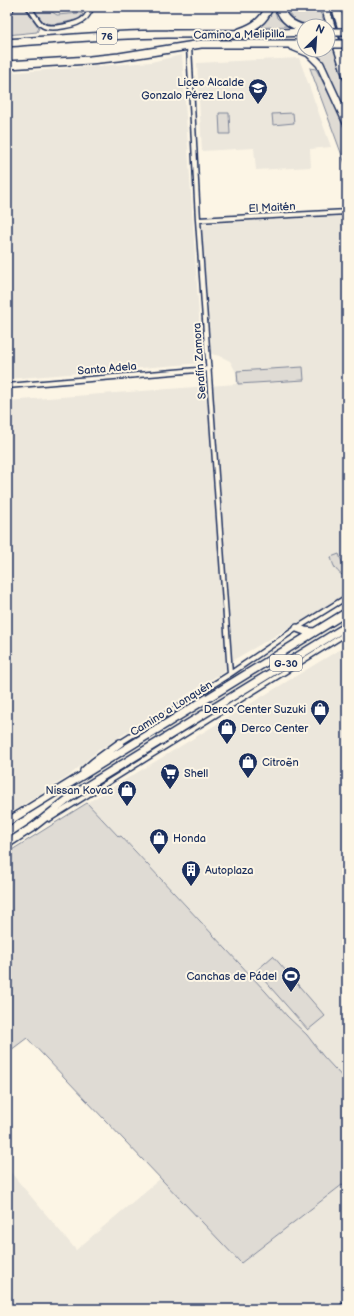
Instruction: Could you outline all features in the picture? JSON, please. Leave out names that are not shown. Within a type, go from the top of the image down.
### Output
[{"type":"highway","points":[[336,7],[347,44]]},
{"type":"main road","points":[[234,34],[256,25],[262,19],[269,7]]},
{"type":"main road","points":[[280,7],[282,15],[287,21],[296,25]]},
{"type":"main road","points":[[325,7],[347,77]]},
{"type":"main road","name":"Camino a Melipilla","points":[[7,42],[115,35],[296,32]]},
{"type":"main road","points":[[336,32],[347,32]]},
{"type":"main road","points":[[284,43],[308,53],[320,64],[347,123]]},
{"type":"main road","name":"Camino a Melipilla","points":[[7,65],[90,60],[189,46],[214,44],[296,44]]},
{"type":"main road","points":[[336,44],[347,44]]},
{"type":"main road","name":"Camino a Lonquén","points":[[7,822],[347,612]]},
{"type":"main road","name":"Camino a Lonquén","points":[[7,844],[33,827],[87,786],[347,626]]},
{"type":"main road","points":[[297,628],[314,632]]},
{"type":"main road","points":[[74,781],[94,762],[120,743]]},
{"type":"street","points":[[7,16],[12,7]]},
{"type":"street","points":[[29,7],[41,25],[47,28],[64,26],[78,22],[85,18],[92,7]]},
{"type":"street","name":"Serafín Zamora","points":[[189,46],[198,220],[230,674]]},
{"type":"street","name":"El Maitén","points":[[198,220],[347,212]]},
{"type":"street","name":"Santa Adela","points":[[7,386],[209,369]]},
{"type":"street","name":"Camino a Lonquén","points":[[120,743],[230,674],[297,628],[347,597]]},
{"type":"street","name":"Camino a Lonquén","points":[[33,827],[347,633]]},
{"type":"street","points":[[340,1309],[347,1303]]},
{"type":"shaded area","points":[[15,7],[24,7],[39,28],[37,32],[7,35],[7,22]]},
{"type":"shaded area","points":[[32,7],[44,7],[57,15],[83,14],[79,19],[52,24],[42,21]]},
{"type":"shaded area","points":[[271,7],[274,7],[277,18],[288,26],[256,28]]},
{"type":"shaded area","points":[[285,7],[318,7],[323,18],[296,18],[296,20],[292,18]]},
{"type":"shaded area","points":[[336,52],[347,91],[347,114],[327,70],[319,58],[336,58]]},
{"type":"shaded area","points":[[182,55],[202,363],[7,379],[7,73],[151,62]]},
{"type":"shaded area","name":"Liceo Alcalde Gonzalo Pérez Llona","points":[[299,58],[331,147],[310,149],[311,167],[256,170],[254,148],[202,151],[197,63]]},
{"type":"shaded area","points":[[310,68],[316,69],[347,128],[347,169]]},
{"type":"shaded area","points":[[219,113],[229,113],[230,134],[220,134]]},
{"type":"shaded area","points":[[293,113],[294,123],[273,125],[272,114]]},
{"type":"shaded area","points":[[347,211],[347,594],[235,659],[223,672],[97,751],[69,776],[7,815],[7,401],[236,384],[236,372],[230,361],[220,356],[211,354],[202,225]]},
{"type":"shaded area","points":[[303,367],[304,380],[238,384],[237,371]]},
{"type":"shaded area","points":[[339,554],[346,574],[342,575],[335,567],[331,557]]},
{"type":"shaded area","points":[[347,645],[347,1082],[323,1056],[307,1035],[287,1016],[122,836],[119,837],[87,803]]},
{"type":"shaded area","points":[[87,803],[119,837],[121,836],[287,1016],[307,1035],[323,1056],[347,1082],[347,1181],[241,1263],[27,1038],[7,1053],[7,853]]},
{"type":"shaded area","name":"Canchas de Pádel","points":[[273,956],[325,1016],[308,1030],[256,971]]},
{"type":"shaded area","points":[[7,1168],[76,1250],[161,1178],[241,1263],[347,1181],[347,1309],[7,1309]]},
{"type":"place","name":"Liceo Alcalde Gonzalo Pérez Llona","points":[[258,105]]},
{"type":"place","name":"Derco Center Suzuki","points":[[320,726]]},
{"type":"place","name":"Derco Center","points":[[227,745]]},
{"type":"place","name":"Citroën","points":[[248,779]]},
{"type":"place","name":"Shell","points":[[170,790]]},
{"type":"place","name":"Nissan Kovac","points":[[127,807]]},
{"type":"place","name":"Honda","points":[[159,855]]},
{"type":"place","name":"Autoplaza","points":[[191,887]]},
{"type":"place","name":"Canchas de Pádel","points":[[291,993]]}]
